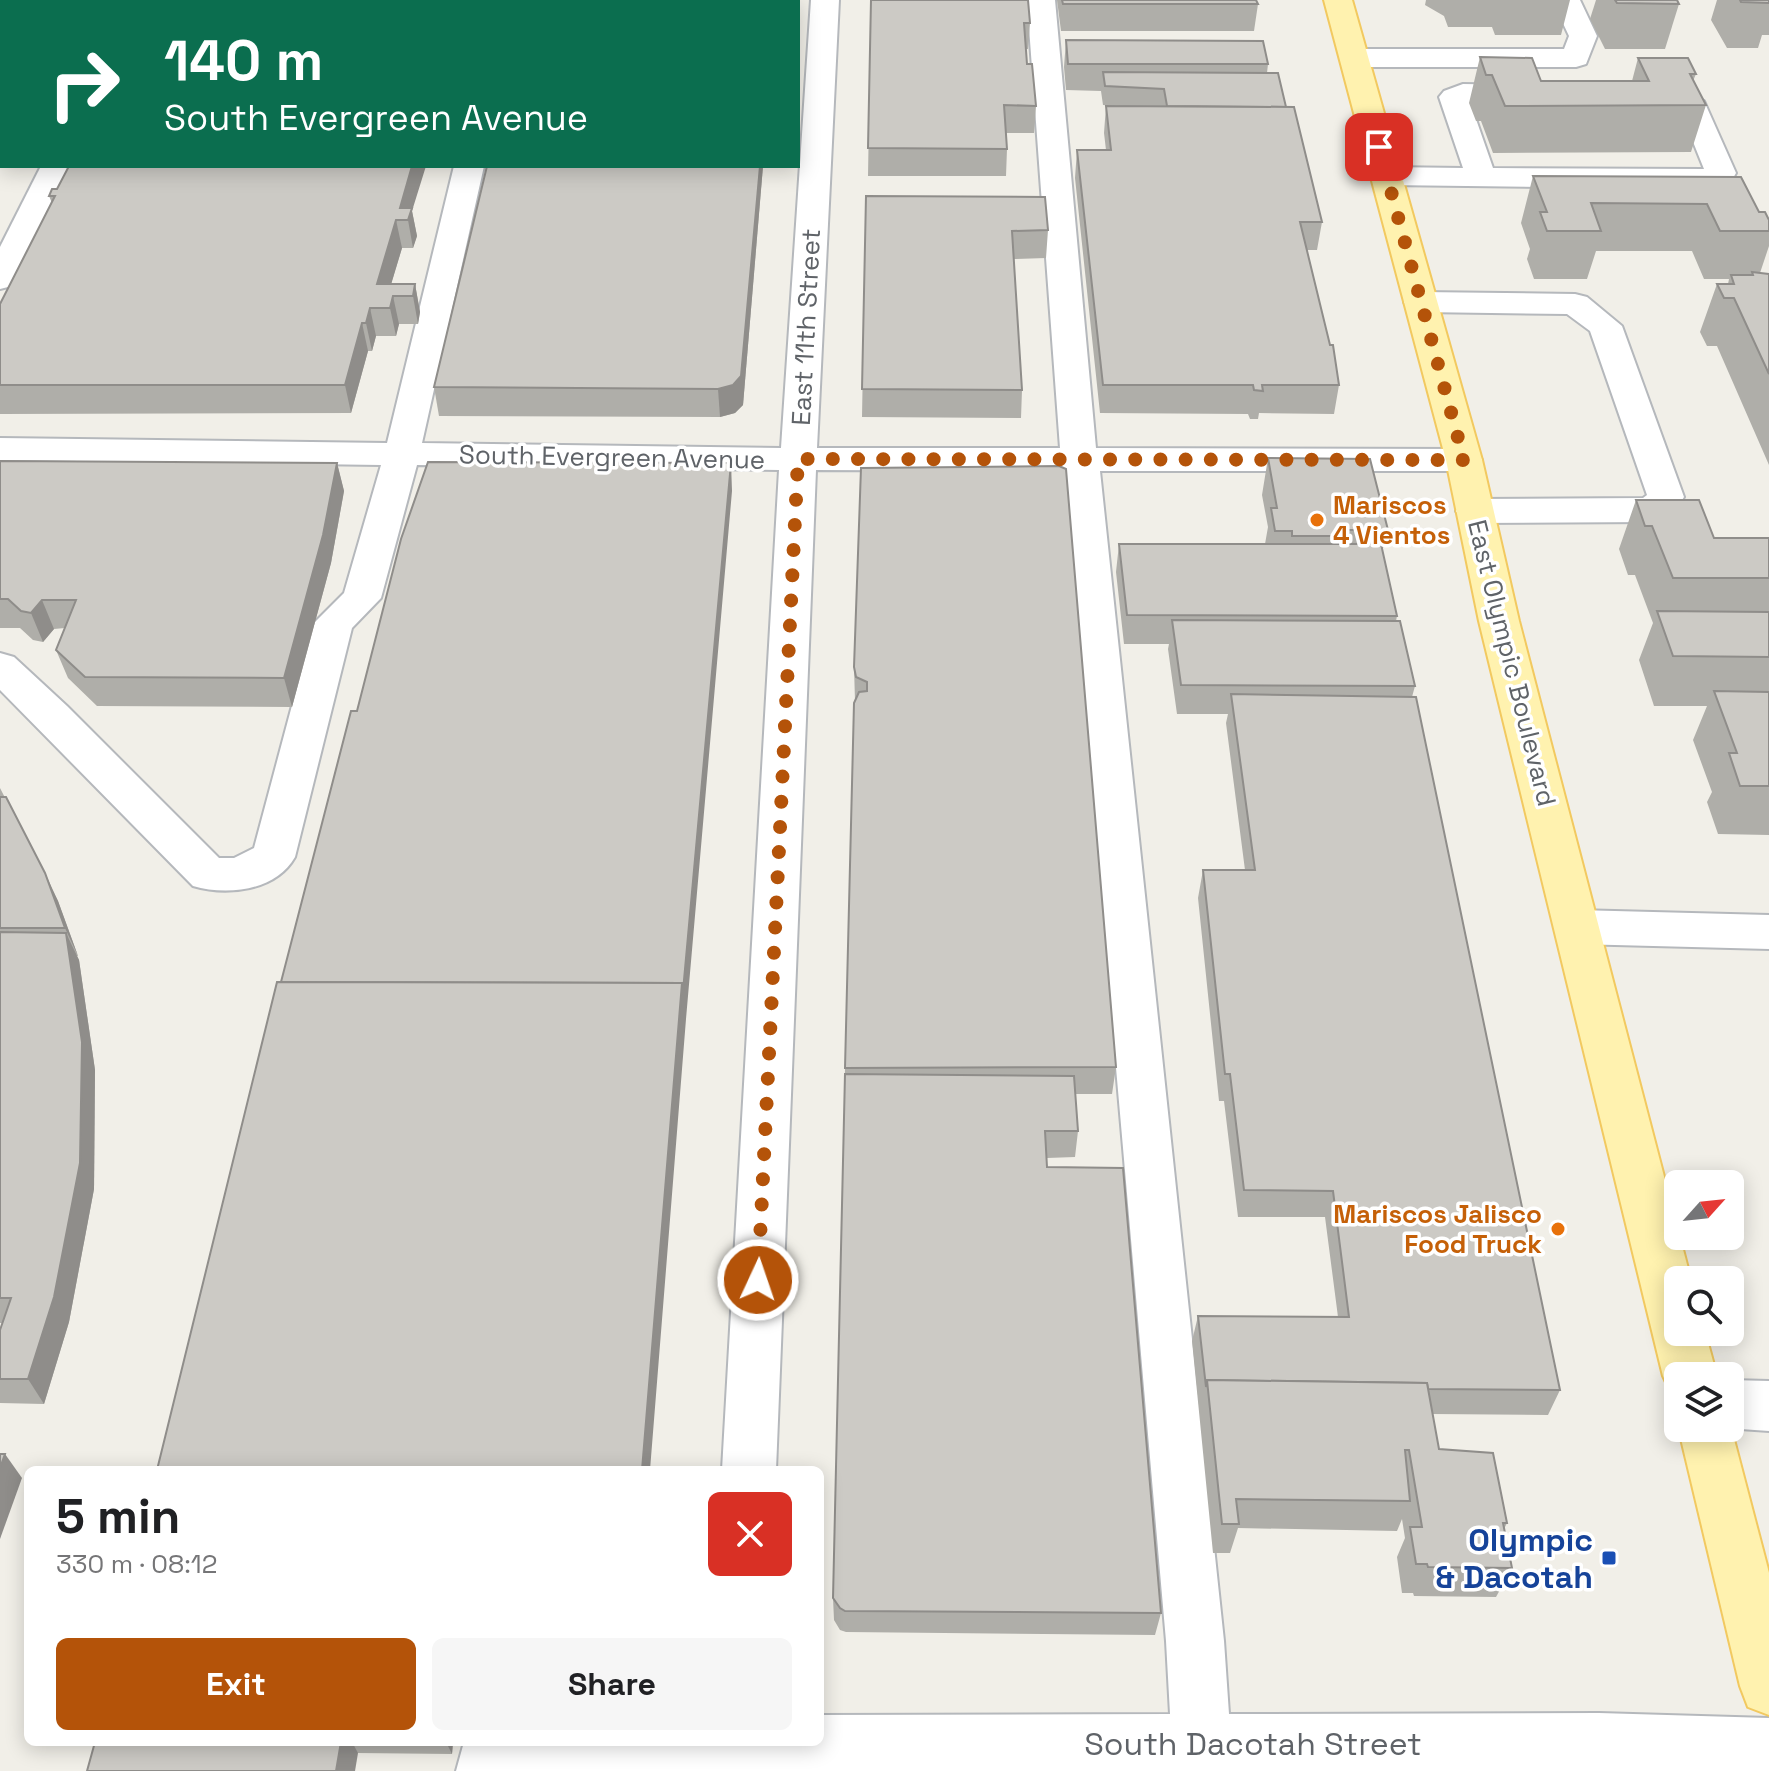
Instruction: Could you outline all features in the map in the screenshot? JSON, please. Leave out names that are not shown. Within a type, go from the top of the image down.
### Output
[{"type":"main road","name":"East Olympic Boulevard","points":[[1338,0],[1464,460],[1499,621],[1664,1275]]},
{"type":"main road","points":[[1708,1442],[1769,1686]]},
{"type":"street","name":"East 11th Street","points":[[749,1466],[798,459],[825,0]]},
{"type":"street","points":[[1041,0],[1080,460],[1195,1641],[1202,1758]]},
{"type":"street","points":[[1354,58],[1576,58],[1583,36],[1566,0]]},
{"type":"street","points":[[1481,177],[1454,97],[1463,93],[1553,95]]},
{"type":"street","points":[[1387,176],[1700,180],[1721,173],[1694,107],[1674,97],[1629,96]]},
{"type":"street","points":[[0,279],[55,168]]},
{"type":"street","points":[[0,667],[208,874],[240,875],[273,857],[334,623],[362,598],[402,454],[469,168]]},
{"type":"street","points":[[1421,302],[1575,304],[1605,326],[1666,497],[1652,510],[1475,511]]},
{"type":"street","name":"South Evergreen Avenue","points":[[0,449],[798,459],[1464,460]]},
{"type":"street","points":[[1576,927],[1769,932]]},
{"type":"street","points":[[1744,1405],[1769,1406]]},
{"type":"street","name":"South Dacotah Street","points":[[486,1771],[489,1754],[1202,1758],[1599,1743],[1769,1748]]},
{"type":"building","points":[[871,0],[1028,0],[1030,23],[1024,23],[1027,64],[1032,64],[1036,106],[1004,105],[1007,149],[868,148]]},
{"type":"building","points":[[1062,0],[1256,0],[1258,4],[1063,4]]},
{"type":"building","points":[[1615,0],[1677,0],[1679,4],[1617,3]]},
{"type":"building","points":[[1769,0],[1769,3],[1741,2]]},
{"type":"building","points":[[1066,40],[1263,41],[1268,64],[1068,64]]},
{"type":"building","points":[[1480,57],[1532,58],[1541,81],[1649,81],[1638,58],[1688,58],[1696,74],[1690,74],[1706,105],[1505,106],[1492,75],[1486,75]]},
{"type":"building","points":[[1103,72],[1278,73],[1286,107],[1167,106],[1164,89],[1105,86]]},
{"type":"building","points":[[1106,106],[1294,107],[1322,222],[1300,222],[1330,345],[1333,345],[1339,385],[1262,385],[1263,391],[1254,390],[1253,385],[1103,385],[1077,150],[1111,150]]},
{"type":"building","points":[[68,168],[411,168],[400,208],[412,208],[408,220],[396,220],[377,284],[415,284],[413,296],[393,296],[390,308],[370,308],[366,323],[362,323],[345,385],[0,385],[0,304],[55,196],[49,196],[52,189],[57,189]]},
{"type":"building","points":[[487,168],[760,168],[741,376],[733,385],[718,389],[434,387]]},
{"type":"building","points":[[1533,176],[1741,177],[1759,212],[1765,212],[1769,231],[1720,231],[1707,204],[1591,203],[1601,231],[1547,231],[1540,212],[1547,212]]},
{"type":"building","points":[[866,196],[1045,197],[1048,230],[1012,231],[1022,390],[862,389]]},
{"type":"building","points":[[1752,272],[1769,274],[1769,374],[1734,298],[1724,298],[1717,284],[1734,284],[1731,275],[1753,275]]},
{"type":"building","points":[[1268,458],[1370,459],[1388,530],[1346,530],[1348,536],[1292,536],[1292,531],[1275,531],[1271,508],[1277,508]]},
{"type":"building","points":[[0,461],[337,463],[323,535],[284,678],[85,677],[56,650],[76,600],[42,600],[31,613],[21,611],[8,599],[0,599]]},
{"type":"building","points":[[428,462],[731,463],[683,991],[682,983],[281,982],[351,711],[357,711],[401,539]]},
{"type":"building","points":[[1059,466],[1066,469],[1116,1067],[845,1068],[854,703],[859,692],[867,691],[867,682],[856,677],[854,667],[861,468]]},
{"type":"building","points":[[1636,500],[1699,500],[1714,538],[1769,538],[1769,578],[1673,578],[1652,526],[1645,526]]},
{"type":"building","points":[[1119,544],[1381,544],[1397,616],[1127,615]]},
{"type":"building","points":[[1657,611],[1769,612],[1769,657],[1673,656]]},
{"type":"building","points":[[1172,620],[1400,621],[1415,686],[1181,685]]},
{"type":"building","points":[[1714,691],[1769,692],[1769,786],[1740,786],[1729,753],[1737,753]]},
{"type":"building","points":[[1231,694],[1416,697],[1560,1390],[1428,1389],[1427,1383],[1207,1380],[1206,1387],[1198,1316],[1349,1317],[1333,1191],[1244,1190],[1230,1074],[1225,1074],[1203,870],[1255,870]]},
{"type":"building","points":[[0,797],[6,797],[45,873],[65,928],[0,928]]},
{"type":"building","points":[[0,932],[66,933],[82,1042],[80,1163],[54,1297],[28,1379],[0,1379],[0,1330],[11,1298],[0,1298]]},
{"type":"building","points":[[277,982],[682,983],[642,1466],[158,1466]]},
{"type":"building","points":[[845,1074],[1074,1076],[1078,1131],[1045,1131],[1047,1167],[1123,1168],[1161,1613],[845,1611],[833,1598]]},
{"type":"building","points":[[1207,1380],[1427,1383],[1439,1449],[1493,1453],[1507,1523],[1503,1523],[1512,1568],[1428,1567],[1427,1564],[1416,1564],[1410,1527],[1422,1527],[1409,1450],[1405,1450],[1410,1501],[1236,1499],[1239,1524],[1222,1524]]},
{"type":"building","points":[[94,1746],[340,1746],[336,1771],[87,1771]]},
{"type":"place","name":"Mariscos 4 Vientos","points":[[1317,520]]},
{"type":"place","name":"Mariscos Jalisco Food Truck","points":[[1558,1229]]},
{"type":"place","name":"Olympic & Dacotah","points":[[1609,1558]]},
{"type":"route","points":[[758,1280],[798,459],[1464,460],[1379,147]]}]
